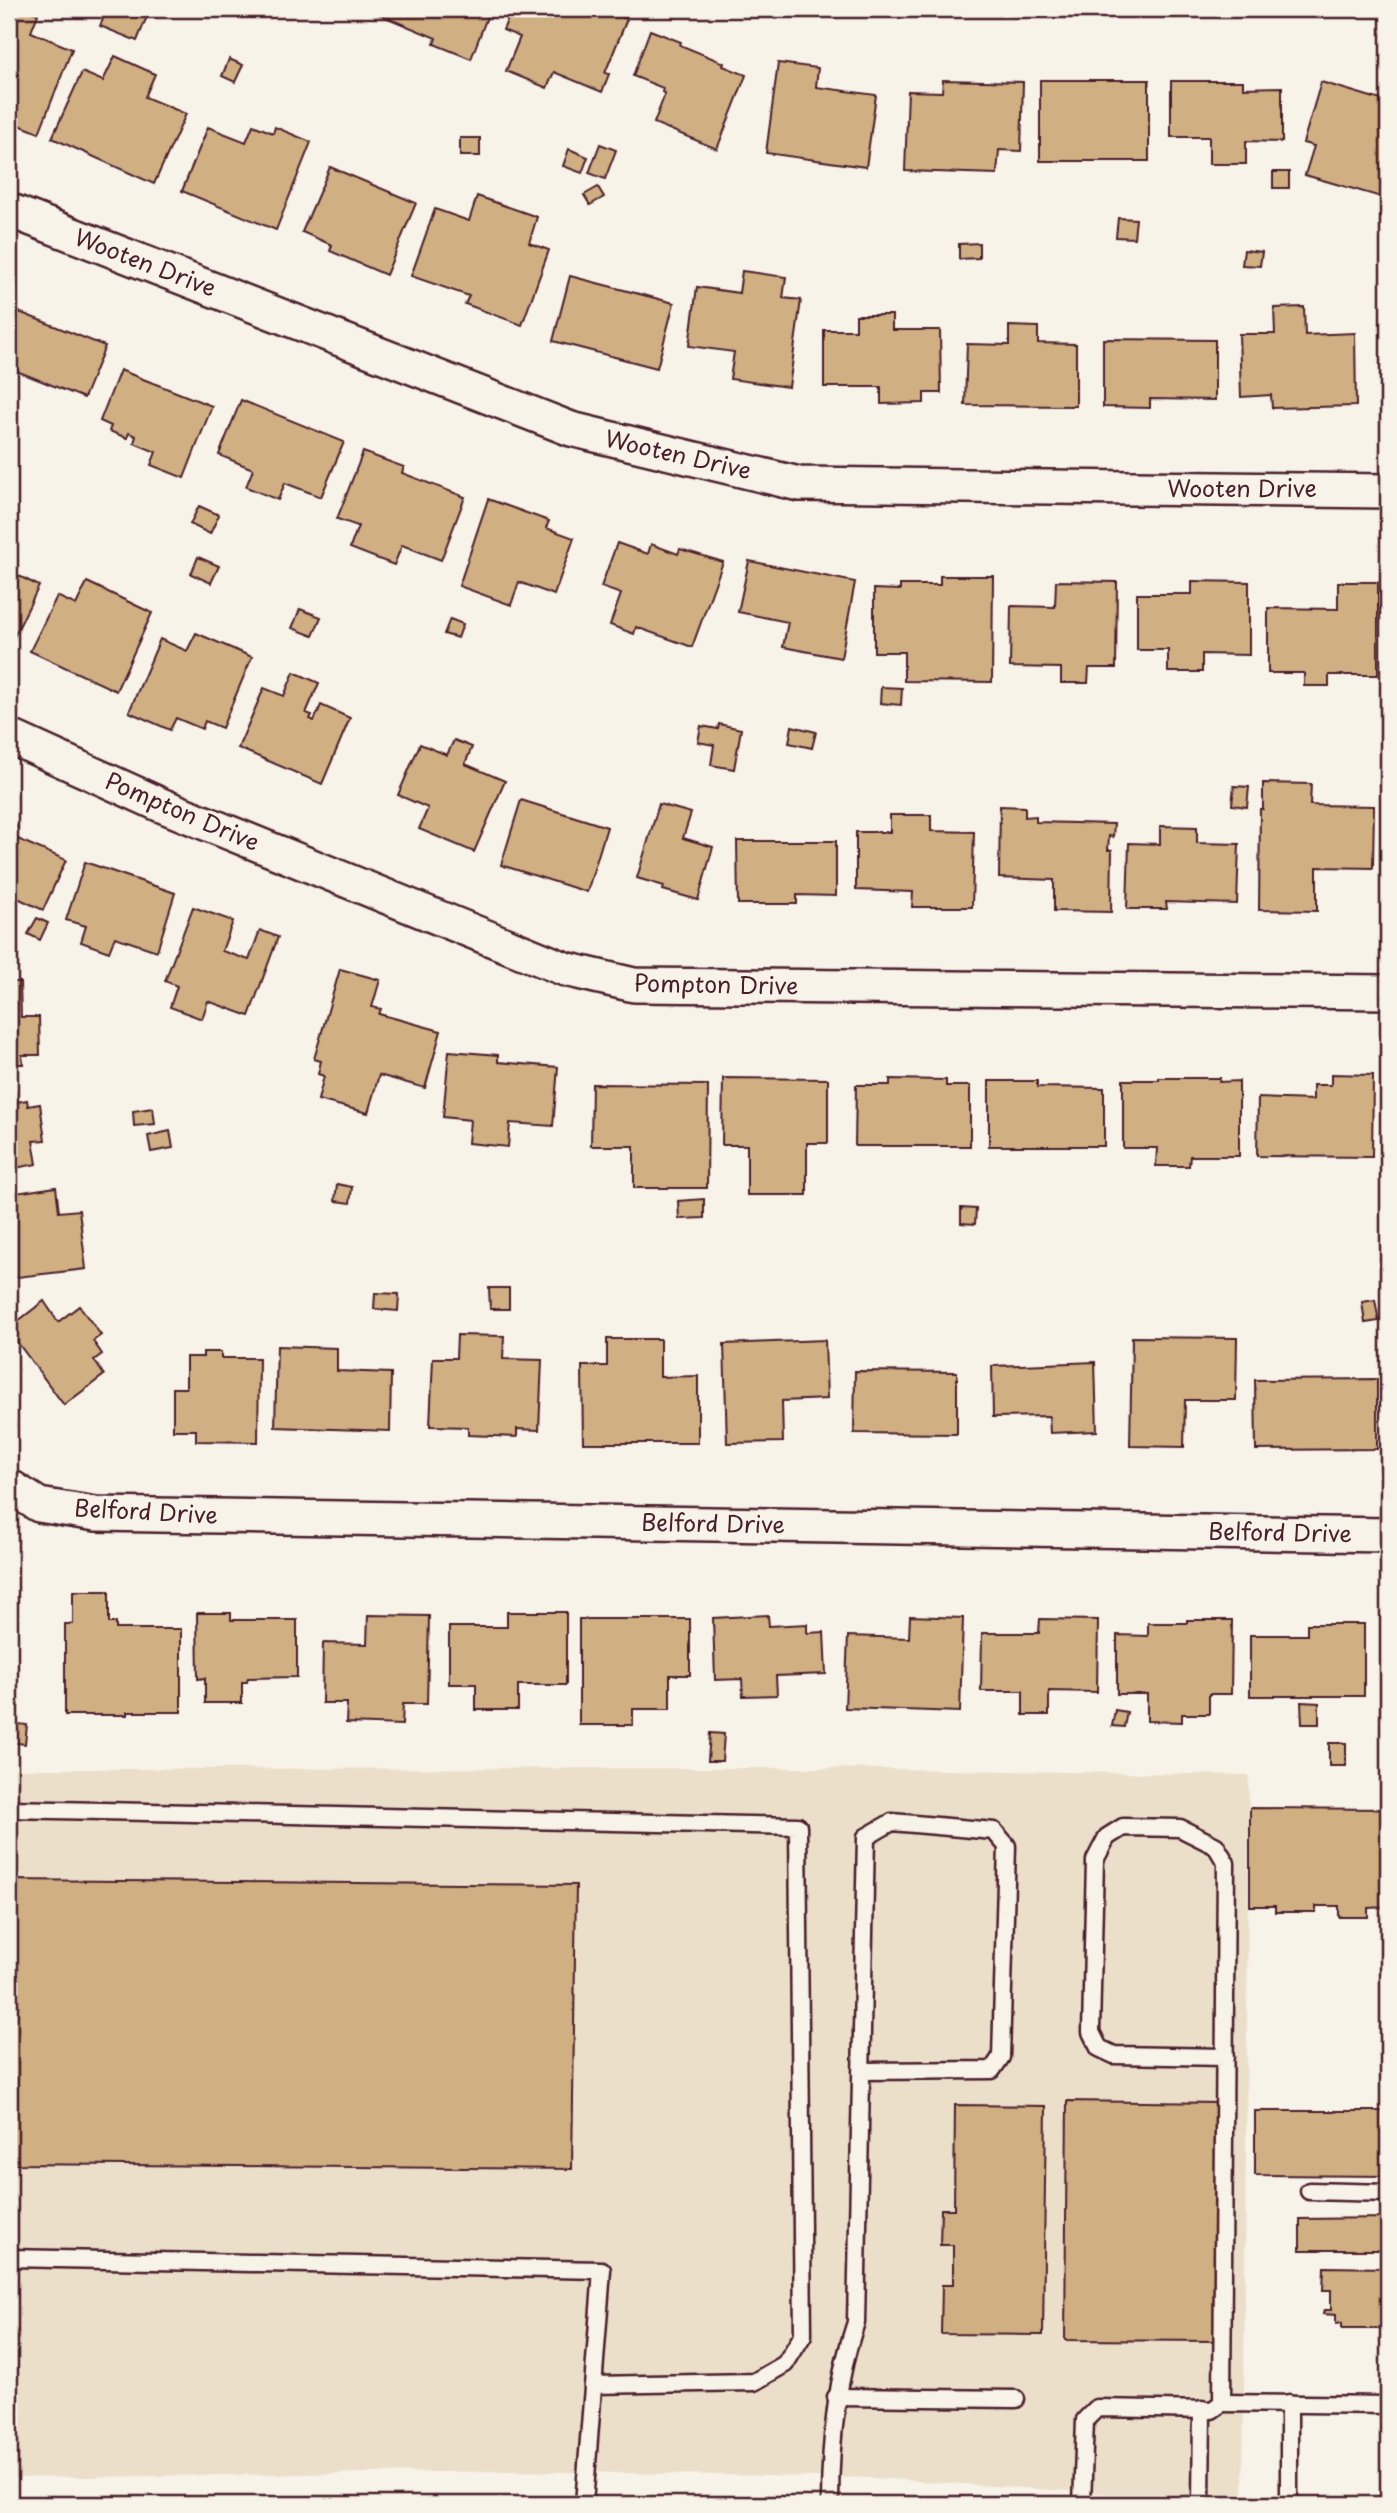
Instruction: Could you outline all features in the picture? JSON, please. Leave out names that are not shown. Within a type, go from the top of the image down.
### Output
[{"type":"street","name":"Wooten Drive","points":[[9,210],[571,429],[799,484],[1388,491]]},
{"type":"street","name":"Pompton Drive","points":[[9,736],[161,805],[565,969],[634,985],[1388,992]]},
{"type":"street","name":"Belford Drive","points":[[9,1486],[38,1504],[96,1514],[1388,1535]]},
{"type":"lane","points":[[9,1809],[798,1826],[803,2334],[785,2364],[754,2382],[593,2385]]},
{"type":"lane","points":[[830,2504],[830,2462],[836,2397],[845,2353],[856,2322],[861,2071],[866,1838],[892,1822],[994,1830],[1007,1846],[1001,2057],[992,2070],[861,2071]]},
{"type":"lane","points":[[1222,2403],[1225,2057],[1226,1863],[1216,1846],[1180,1828],[1123,1827],[1107,1837],[1095,1860],[1091,2032],[1099,2048],[1114,2055],[1225,2057]]},
{"type":"lane","points":[[1310,2191],[1388,2193]]},
{"type":"lane","points":[[9,2258],[602,2270],[584,2504]]},
{"type":"lane","points":[[836,2397],[1016,2399]]},
{"type":"lane","points":[[1082,2504],[1085,2420],[1097,2408],[1212,2410],[1222,2403],[1388,2405]]},
{"type":"lane","points":[[1289,2403],[1289,2504]]},
{"type":"lane","points":[[1200,2504],[1202,2409]]},
{"type":"shaded area","points":[[819,1768],[1249,1775],[1243,2503],[874,2478],[509,2471],[9,2478],[9,1769]]},
{"type":"building","points":[[9,9],[25,9],[38,14],[31,32],[72,49],[39,133],[9,121]]},
{"type":"building","points":[[107,9],[150,9],[137,41],[100,26]]},
{"type":"building","points":[[374,9],[490,9],[471,59],[434,44],[436,38],[373,12]]},
{"type":"building","points":[[512,9],[602,9],[627,19],[605,73],[609,74],[602,92],[554,72],[547,88],[506,71],[520,37],[503,30]]},
{"type":"building","points":[[650,30],[681,42],[680,45],[746,75],[717,149],[654,123],[665,94],[662,92],[663,88],[633,76]]},
{"type":"building","points":[[115,56],[155,74],[145,97],[186,114],[154,184],[52,138],[82,72],[103,81]]},
{"type":"building","points":[[229,59],[243,65],[235,82],[222,76]]},
{"type":"building","points":[[778,63],[818,68],[816,87],[876,95],[866,167],[766,153]]},
{"type":"building","points":[[943,80],[1023,82],[1021,151],[999,150],[997,174],[905,171],[908,91],[942,92]]},
{"type":"building","points":[[1040,80],[1149,80],[1149,161],[1040,161]]},
{"type":"building","points":[[1171,81],[1243,81],[1243,88],[1282,87],[1282,142],[1246,141],[1246,164],[1209,164],[1209,137],[1171,137]]},
{"type":"building","points":[[1321,82],[1388,102],[1388,199],[1305,175],[1314,146],[1303,143]]},
{"type":"building","points":[[253,125],[273,133],[275,127],[311,142],[276,230],[182,191],[208,127],[246,142]]},
{"type":"building","points":[[460,138],[480,138],[480,156],[460,156]]},
{"type":"building","points":[[600,144],[616,150],[605,179],[589,173]]},
{"type":"building","points":[[569,149],[588,157],[582,173],[563,166]]},
{"type":"building","points":[[330,167],[416,203],[386,275],[330,251],[332,245],[302,232]]},
{"type":"building","points":[[1273,172],[1289,172],[1289,188],[1273,188]]},
{"type":"building","points":[[598,187],[604,197],[590,205],[584,195]]},
{"type":"building","points":[[477,196],[537,217],[529,243],[549,250],[522,325],[465,304],[469,296],[411,276],[435,209],[469,221]]},
{"type":"building","points":[[1118,218],[1136,219],[1134,238],[1116,237]]},
{"type":"building","points":[[979,243],[979,258],[959,259],[959,244]]},
{"type":"building","points":[[1244,250],[1262,252],[1260,266],[1242,265]]},
{"type":"building","points":[[742,271],[786,277],[783,298],[801,300],[789,387],[730,379],[734,352],[689,346],[697,287],[739,293]]},
{"type":"building","points":[[570,276],[674,303],[657,368],[553,341]]},
{"type":"building","points":[[1304,307],[1305,335],[1355,333],[1356,406],[1272,408],[1271,395],[1241,397],[1239,334],[1275,334],[1274,308]]},
{"type":"building","points":[[9,308],[105,346],[84,398],[9,368]]},
{"type":"building","points":[[856,315],[892,315],[892,330],[940,330],[941,393],[924,393],[924,403],[881,404],[881,387],[824,387],[824,330],[856,330]]},
{"type":"building","points":[[1009,326],[1038,327],[1038,343],[1076,344],[1076,406],[965,405],[967,344],[1009,345]]},
{"type":"building","points":[[1103,339],[1215,340],[1215,400],[1150,399],[1150,408],[1103,407]]},
{"type":"building","points":[[120,370],[212,406],[184,478],[151,465],[156,452],[134,443],[136,436],[129,433],[127,438],[109,431],[111,426],[100,421]]},
{"type":"building","points":[[241,400],[344,442],[321,497],[285,483],[278,500],[246,487],[253,469],[219,455]]},
{"type":"building","points":[[363,452],[404,467],[402,473],[465,497],[441,560],[402,545],[394,565],[350,548],[358,526],[337,519]]},
{"type":"building","points":[[488,499],[549,521],[546,528],[574,538],[554,595],[519,582],[511,605],[459,586]]},
{"type":"building","points":[[199,506],[219,515],[210,534],[190,524]]},
{"type":"building","points":[[617,543],[648,554],[651,544],[678,554],[680,549],[723,562],[692,647],[636,627],[634,634],[610,625],[621,594],[601,587]]},
{"type":"building","points":[[198,557],[219,566],[211,583],[191,574]]},
{"type":"building","points":[[749,561],[855,582],[841,658],[783,647],[788,622],[738,612]]},
{"type":"building","points":[[9,571],[39,586],[9,647]]},
{"type":"building","points":[[940,576],[993,576],[992,682],[904,681],[904,652],[874,652],[874,589],[900,590],[900,585],[940,585]]},
{"type":"building","points":[[1056,581],[1117,582],[1116,668],[1089,668],[1088,683],[1061,683],[1061,668],[1010,667],[1011,606],[1055,607]]},
{"type":"building","points":[[1192,581],[1249,582],[1249,655],[1202,654],[1202,672],[1168,672],[1168,650],[1137,650],[1137,594],[1192,594]]},
{"type":"building","points":[[87,582],[152,613],[116,691],[30,651],[57,596],[76,605]]},
{"type":"building","points":[[1338,582],[1378,582],[1378,675],[1329,675],[1329,686],[1304,686],[1304,673],[1268,673],[1268,608],[1338,609]]},
{"type":"building","points":[[300,609],[321,617],[313,636],[292,628]]},
{"type":"building","points":[[450,619],[463,624],[458,638],[444,634]]},
{"type":"building","points":[[196,633],[252,657],[222,728],[205,721],[202,729],[176,718],[170,730],[129,712],[160,639],[187,651]]},
{"type":"building","points":[[294,672],[319,683],[306,713],[312,715],[310,719],[314,721],[321,705],[350,718],[322,784],[238,748],[264,688],[284,696]]},
{"type":"building","points":[[881,687],[902,688],[901,705],[880,703]]},
{"type":"building","points":[[719,724],[741,729],[734,769],[711,765],[714,745],[698,742],[701,726],[718,729]]},
{"type":"building","points":[[792,726],[816,732],[812,748],[789,743]]},
{"type":"building","points":[[454,740],[472,747],[465,764],[505,781],[474,852],[419,829],[428,808],[398,795],[420,744],[447,755]]},
{"type":"building","points":[[1263,783],[1311,784],[1310,805],[1374,806],[1373,868],[1317,867],[1317,911],[1259,910],[1260,809],[1263,809]]},
{"type":"building","points":[[1234,786],[1249,787],[1247,807],[1232,805]]},
{"type":"building","points":[[521,800],[607,827],[587,892],[501,865]]},
{"type":"building","points":[[659,804],[691,813],[683,838],[713,847],[698,900],[663,890],[664,886],[637,878]]},
{"type":"building","points":[[1000,806],[1025,807],[1025,817],[1036,816],[1036,822],[1114,824],[1113,837],[1109,836],[1108,850],[1112,850],[1111,912],[1054,911],[1054,880],[999,878]]},
{"type":"building","points":[[890,815],[931,815],[931,831],[974,832],[972,907],[912,907],[913,892],[856,890],[856,832],[890,832]]},
{"type":"building","points":[[9,822],[17,826],[13,837],[66,860],[43,910],[9,894]]},
{"type":"building","points":[[1160,826],[1197,827],[1197,843],[1239,844],[1237,904],[1166,902],[1167,909],[1127,909],[1129,843],[1160,844]]},
{"type":"building","points":[[737,841],[836,841],[836,896],[797,895],[797,904],[738,904]]},
{"type":"building","points":[[85,862],[175,893],[157,951],[115,937],[109,952],[81,942],[86,926],[66,920]]},
{"type":"building","points":[[193,907],[233,921],[222,951],[249,960],[260,930],[278,937],[249,1016],[208,1001],[202,1019],[170,1007],[177,986],[165,981]]},
{"type":"building","points":[[37,918],[48,923],[40,940],[28,934]]},
{"type":"building","points":[[340,969],[380,980],[372,1007],[381,1009],[379,1014],[441,1031],[425,1088],[379,1075],[368,1113],[318,1100],[324,1076],[318,1074],[321,1061],[314,1059]]},
{"type":"building","points":[[9,982],[20,982],[21,1017],[39,1017],[40,1055],[22,1055],[23,1064],[9,1064]]},
{"type":"building","points":[[449,1051],[498,1055],[498,1062],[558,1067],[553,1126],[510,1123],[508,1147],[468,1143],[470,1120],[443,1117]]},
{"type":"building","points":[[1331,1074],[1373,1075],[1372,1157],[1257,1156],[1258,1098],[1313,1100],[1313,1085],[1331,1085]]},
{"type":"building","points":[[723,1078],[828,1079],[828,1143],[807,1143],[807,1195],[747,1195],[747,1145],[722,1145]]},
{"type":"building","points":[[1220,1078],[1219,1082],[1239,1081],[1239,1156],[1190,1156],[1189,1166],[1156,1166],[1157,1148],[1123,1148],[1123,1080]]},
{"type":"building","points":[[890,1079],[946,1080],[946,1086],[970,1086],[970,1146],[855,1146],[856,1085],[890,1085]]},
{"type":"building","points":[[989,1081],[1037,1081],[1037,1087],[1104,1088],[1104,1146],[989,1146]]},
{"type":"building","points":[[9,1082],[14,1082],[17,1102],[27,1100],[28,1106],[40,1104],[45,1140],[33,1141],[37,1164],[9,1169]]},
{"type":"building","points":[[592,1084],[708,1085],[707,1188],[634,1188],[634,1146],[591,1146]]},
{"type":"building","points":[[153,1108],[155,1124],[134,1126],[133,1111]]},
{"type":"building","points":[[170,1131],[173,1148],[151,1152],[148,1136]]},
{"type":"building","points":[[337,1184],[352,1187],[350,1203],[335,1201]]},
{"type":"building","points":[[56,1187],[59,1212],[79,1210],[86,1269],[9,1278],[9,1194]]},
{"type":"building","points":[[704,1199],[704,1218],[679,1219],[678,1201]]},
{"type":"building","points":[[961,1208],[976,1209],[975,1224],[961,1223]]},
{"type":"building","points":[[489,1288],[509,1288],[509,1309],[490,1309]]},
{"type":"building","points":[[375,1293],[399,1294],[398,1311],[374,1309]]},
{"type":"building","points":[[1375,1300],[1379,1321],[1365,1323],[1362,1302]]},
{"type":"building","points":[[44,1301],[58,1322],[79,1306],[101,1335],[93,1341],[102,1354],[94,1360],[104,1375],[64,1405],[9,1331],[9,1328]]},
{"type":"building","points":[[457,1335],[504,1336],[503,1359],[542,1360],[539,1430],[517,1429],[517,1437],[468,1435],[468,1427],[430,1426],[433,1358],[456,1358]]},
{"type":"building","points":[[1132,1337],[1237,1338],[1236,1400],[1185,1400],[1184,1447],[1130,1446]]},
{"type":"building","points":[[607,1339],[660,1339],[660,1377],[698,1376],[698,1443],[583,1443],[582,1366],[607,1366]]},
{"type":"building","points":[[825,1340],[827,1399],[782,1401],[783,1442],[727,1443],[724,1344]]},
{"type":"building","points":[[277,1346],[337,1348],[337,1371],[391,1373],[390,1431],[275,1427]]},
{"type":"building","points":[[203,1352],[221,1352],[221,1358],[259,1358],[258,1442],[196,1441],[196,1430],[173,1430],[173,1388],[186,1388],[186,1357],[203,1357]]},
{"type":"building","points":[[1095,1362],[1097,1431],[1050,1433],[1049,1416],[993,1417],[992,1366]]},
{"type":"building","points":[[855,1371],[957,1372],[957,1434],[854,1433]]},
{"type":"building","points":[[1377,1379],[1377,1449],[1256,1450],[1255,1380]]},
{"type":"building","points":[[73,1591],[109,1591],[109,1623],[116,1623],[116,1629],[181,1629],[181,1712],[65,1715],[65,1624],[73,1624]]},
{"type":"building","points":[[507,1612],[566,1612],[566,1685],[518,1685],[518,1710],[476,1710],[476,1684],[449,1684],[449,1627],[507,1627]]},
{"type":"building","points":[[197,1613],[231,1613],[231,1620],[297,1620],[297,1677],[248,1678],[247,1682],[242,1682],[242,1703],[205,1703],[205,1678],[198,1679]]},
{"type":"building","points":[[368,1615],[429,1616],[427,1704],[403,1704],[402,1725],[346,1723],[347,1703],[322,1703],[323,1643],[367,1644]]},
{"type":"building","points":[[768,1615],[769,1626],[807,1624],[807,1633],[824,1632],[826,1674],[776,1676],[777,1695],[743,1696],[742,1679],[715,1680],[713,1618]]},
{"type":"building","points":[[910,1616],[963,1618],[960,1712],[845,1708],[848,1636],[909,1638]]},
{"type":"building","points":[[579,1619],[690,1619],[690,1675],[670,1675],[670,1709],[633,1709],[633,1725],[579,1725]]},
{"type":"building","points":[[1040,1619],[1098,1620],[1097,1692],[1049,1691],[1049,1715],[1023,1715],[1023,1691],[981,1691],[982,1633],[1039,1633]]},
{"type":"building","points":[[1187,1620],[1232,1620],[1231,1694],[1209,1694],[1209,1714],[1182,1714],[1182,1722],[1147,1721],[1147,1694],[1117,1694],[1117,1635],[1148,1636],[1148,1623],[1187,1623]]},
{"type":"building","points":[[1307,1624],[1364,1624],[1364,1696],[1250,1696],[1250,1635],[1307,1635]]},
{"type":"building","points":[[1301,1702],[1319,1703],[1319,1724],[1302,1724]]},
{"type":"building","points":[[1115,1710],[1127,1712],[1124,1727],[1112,1726]]},
{"type":"building","points":[[11,1723],[27,1725],[25,1744],[9,1742]]},
{"type":"building","points":[[710,1733],[724,1734],[722,1761],[708,1761]]},
{"type":"building","points":[[1329,1743],[1346,1743],[1346,1766],[1329,1766]]},
{"type":"building","points":[[1250,1808],[1386,1809],[1386,1907],[1368,1908],[1368,1917],[1339,1917],[1339,1906],[1316,1906],[1316,1912],[1275,1912],[1275,1906],[1250,1906]]},
{"type":"building","points":[[9,1880],[576,1885],[572,2169],[13,2164],[13,2141],[9,2141]]},
{"type":"building","points":[[1067,2101],[1219,2103],[1216,2341],[1065,2340]]},
{"type":"building","points":[[955,2105],[1046,2106],[1043,2335],[941,2334],[942,2285],[953,2285],[953,2245],[940,2245],[941,2209],[954,2209]]},
{"type":"building","points":[[1255,2111],[1388,2111],[1388,2176],[1255,2175]]},
{"type":"building","points":[[1388,2218],[1388,2250],[1300,2250],[1300,2219]]},
{"type":"building","points":[[1324,2267],[1388,2268],[1388,2329],[1342,2329],[1342,2323],[1336,2324],[1336,2315],[1323,2314],[1324,2310],[1331,2310],[1331,2290],[1323,2290]]}]
